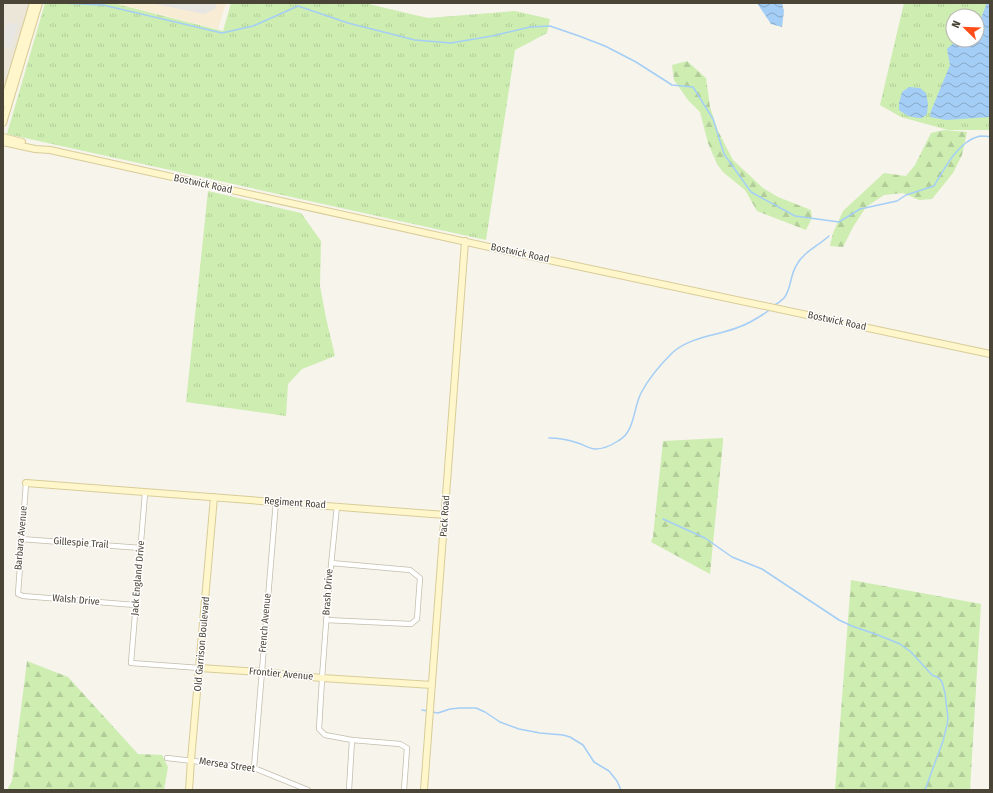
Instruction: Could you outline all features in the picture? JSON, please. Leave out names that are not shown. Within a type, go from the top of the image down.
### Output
[{"type":"street","points":[[3,104],[33,3]]},
{"type":"street","points":[[3,123],[38,3]]},
{"type":"street","name":"Bostwick Road","points":[[3,137],[50,150],[465,242],[990,354]]},
{"type":"street","name":"Bostwick Road","points":[[3,142],[35,149],[50,150]]},
{"type":"street","name":"Pack Road","points":[[424,790],[465,242]]},
{"type":"street","name":"Regiment Road","points":[[26,483],[445,515]]},
{"type":"street","name":"Barbara Avenue","points":[[18,594],[26,483]]},
{"type":"street","name":"Jack England Drive","points":[[131,663],[145,493]]},
{"type":"street","name":"Old Garrison Boulevard","points":[[189,790],[214,497]]},
{"type":"street","name":"French Avenue","points":[[254,768],[276,501]]},
{"type":"street","name":"Brash Drive","points":[[337,506],[326,620],[319,729],[325,735],[352,740],[400,744],[407,748],[404,790]]},
{"type":"street","name":"Gillespie Trail","points":[[21,539],[141,548]]},
{"type":"street","points":[[326,620],[411,624],[417,619],[420,578],[410,570],[331,563]]},
{"type":"street","name":"Walsh Drive","points":[[18,594],[20,596],[135,605]]},
{"type":"street","name":"Frontier Avenue","points":[[131,663],[432,685]]},
{"type":"street","points":[[349,790],[352,740]]},
{"type":"street","name":"Mersea Street","points":[[167,758],[254,768],[308,790]]},
{"type":"shaded area","points":[[3,3],[32,3],[3,99]]},
{"type":"shaded area","points":[[115,3],[226,3],[218,29]]},
{"type":"shaded area","points":[[150,3],[217,3],[215,9],[204,14]]},
{"type":"shaded area","points":[[7,22],[18,25],[11,49],[3,47],[3,34]]},
{"type":"green space","points":[[45,3],[113,3],[223,31],[231,3],[364,3],[428,18],[515,11],[550,19],[547,33],[515,50],[486,240],[7,134]]},
{"type":"green space","points":[[904,3],[990,3],[990,130],[948,130],[901,117],[880,105]]},
{"type":"green space","points":[[687,61],[706,78],[710,107],[718,131],[733,160],[763,188],[778,197],[811,210],[812,218],[806,230],[757,211],[745,190],[723,172],[717,164],[708,143],[700,112],[688,100],[674,80],[672,65]]},
{"type":"green space","points":[[944,130],[967,132],[962,155],[953,173],[932,199],[919,200],[903,193],[884,195],[866,207],[853,227],[843,247],[830,246],[833,233],[843,211],[884,173],[906,176],[915,165],[931,133]]},
{"type":"green space","points":[[208,191],[301,213],[321,241],[320,286],[335,356],[302,369],[288,384],[286,416],[186,402]]},
{"type":"green space","points":[[723,438],[710,574],[651,542],[653,537],[663,441]]},
{"type":"green space","points":[[851,580],[981,604],[970,790],[835,790]]},
{"type":"green space","points":[[27,661],[68,677],[138,754],[162,755],[168,767],[164,790],[7,790],[12,781]]},
{"type":"water","points":[[757,3],[782,3],[784,11],[782,27],[771,24]]},
{"type":"water","points":[[987,3],[990,3],[990,117],[946,120],[930,117],[931,111],[950,65],[947,49],[985,48],[985,8]]},
{"type":"water","points":[[909,87],[920,88],[926,93],[928,104],[927,114],[922,118],[915,118],[899,110],[902,92]]},
{"type":"waterway","points":[[61,3],[103,5],[222,33],[253,26],[298,6],[348,23],[415,40],[451,43],[492,36],[530,27],[550,26],[605,46],[636,62],[672,85],[693,87],[713,119],[724,154],[751,192],[795,216],[839,222],[860,209],[897,201],[906,195],[934,186],[952,156],[958,150],[972,139],[980,136],[990,137]]},
{"type":"waterway","points":[[773,306],[782,300],[786,295],[794,270],[799,261],[829,236]]},
{"type":"waterway","points":[[549,438],[571,441],[595,449],[604,448],[616,442],[624,437],[628,432],[633,420],[638,399],[644,387],[663,362],[672,353],[687,343],[731,330],[748,323],[771,309]]},
{"type":"waterway","points":[[663,519],[705,538],[732,557],[762,569],[839,620],[900,644],[911,652],[932,675],[939,678],[942,682],[945,693],[948,718],[943,741],[925,790]]},
{"type":"waterway","points":[[432,712],[438,713],[450,709],[476,708],[500,722],[519,729],[570,737],[583,745],[594,762],[609,771],[617,781],[621,790]]},
{"type":"waterway","points":[[422,710],[428,711]]}]
